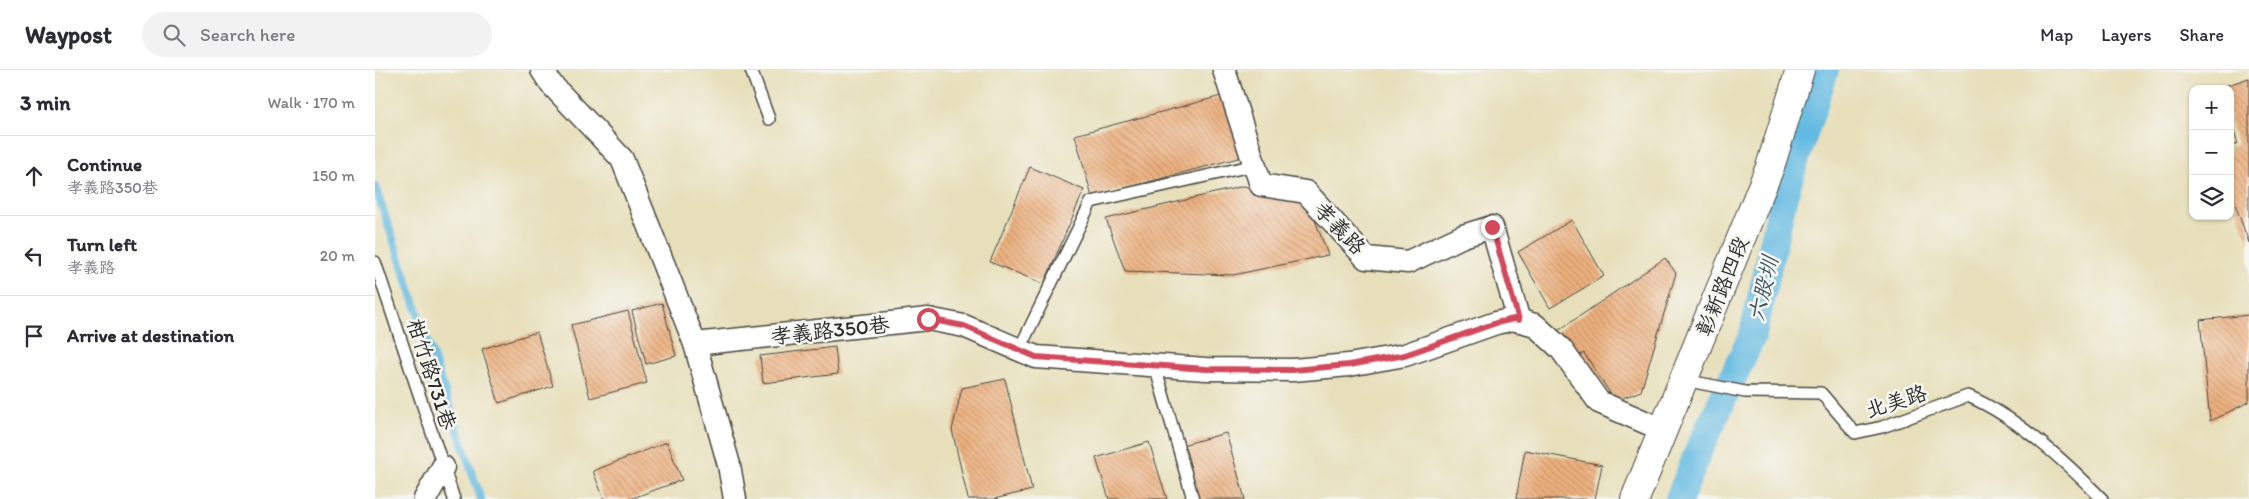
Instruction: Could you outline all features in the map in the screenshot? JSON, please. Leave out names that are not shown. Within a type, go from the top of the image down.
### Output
[{"type":"street","points":[[542,70],[551,84],[622,159],[695,344],[729,465],[735,499]]},
{"type":"street","name":"孝義路","points":[[1224,70],[1261,185],[1306,192],[1366,258],[1408,262],[1463,236],[1492,227],[1519,320]]},
{"type":"street","name":"彰新路四段","points":[[1635,499],[1770,167],[1799,70]]},
{"type":"street","name":"孝義路350巷","points":[[695,344],[928,319],[964,326],[1036,357],[1206,369],[1293,370],[1349,365],[1405,355],[1496,323],[1514,319],[1519,320]]},
{"type":"street","points":[[1519,320],[1535,325],[1561,349],[1599,402],[1663,430]]},
{"type":"street","points":[[425,499],[443,467]]},
{"type":"lane","points":[[751,70],[769,119]]},
{"type":"lane","points":[[1019,350],[1091,202],[1255,165]]},
{"type":"lane","name":"柑竹路731巷","points":[[375,262],[454,499]]},
{"type":"lane","points":[[1155,366],[1193,499]]},
{"type":"lane","name":"北美路","points":[[1684,380],[1745,392],[1821,393],[1855,433],[1881,427],[1968,396],[1992,406],[2071,468],[2102,499]]},
{"type":"building","points":[[2249,78],[2249,243],[2234,201],[2234,146],[2238,144],[2234,132],[2234,85],[2228,85]]},
{"type":"building","points":[[1225,95],[1242,157],[1092,197],[1075,135]]},
{"type":"building","points":[[1030,167],[1084,190],[1044,284],[990,262]]},
{"type":"building","points":[[1244,186],[1309,204],[1328,255],[1233,275],[1125,271],[1106,219]]},
{"type":"building","points":[[1572,220],[1604,276],[1550,308],[1518,252]]},
{"type":"building","points":[[1665,258],[1676,273],[1641,391],[1615,401],[1584,353],[1566,362],[1549,337]]},
{"type":"building","points":[[662,303],[676,356],[646,364],[632,311]]},
{"type":"building","points":[[628,311],[647,383],[590,398],[571,325]]},
{"type":"building","points":[[2249,315],[2249,402],[2210,421],[2200,320]]},
{"type":"building","points":[[537,332],[553,386],[499,403],[482,349]]},
{"type":"building","points":[[835,347],[838,374],[763,383],[760,356]]},
{"type":"building","points":[[1005,379],[1032,490],[994,499],[968,499],[952,430],[962,388]]},
{"type":"building","points":[[1226,433],[1245,499],[1197,499],[1182,445]]},
{"type":"building","points":[[667,442],[682,480],[630,499],[604,499],[593,471]]},
{"type":"building","points":[[1149,442],[1167,499],[1109,499],[1096,458]]},
{"type":"building","points":[[1525,450],[1602,465],[1595,499],[1516,499]]},
{"type":"waterway","name":"六股圳","points":[[1679,499],[1699,450],[1753,334],[1784,195],[1825,70]]},
{"type":"waterway","points":[[375,186],[481,499]]},
{"type":"route","points":[[928,319],[964,326],[1036,357],[1206,369],[1293,370],[1349,365],[1405,355],[1496,323],[1514,319],[1519,320],[1492,227]]}]
